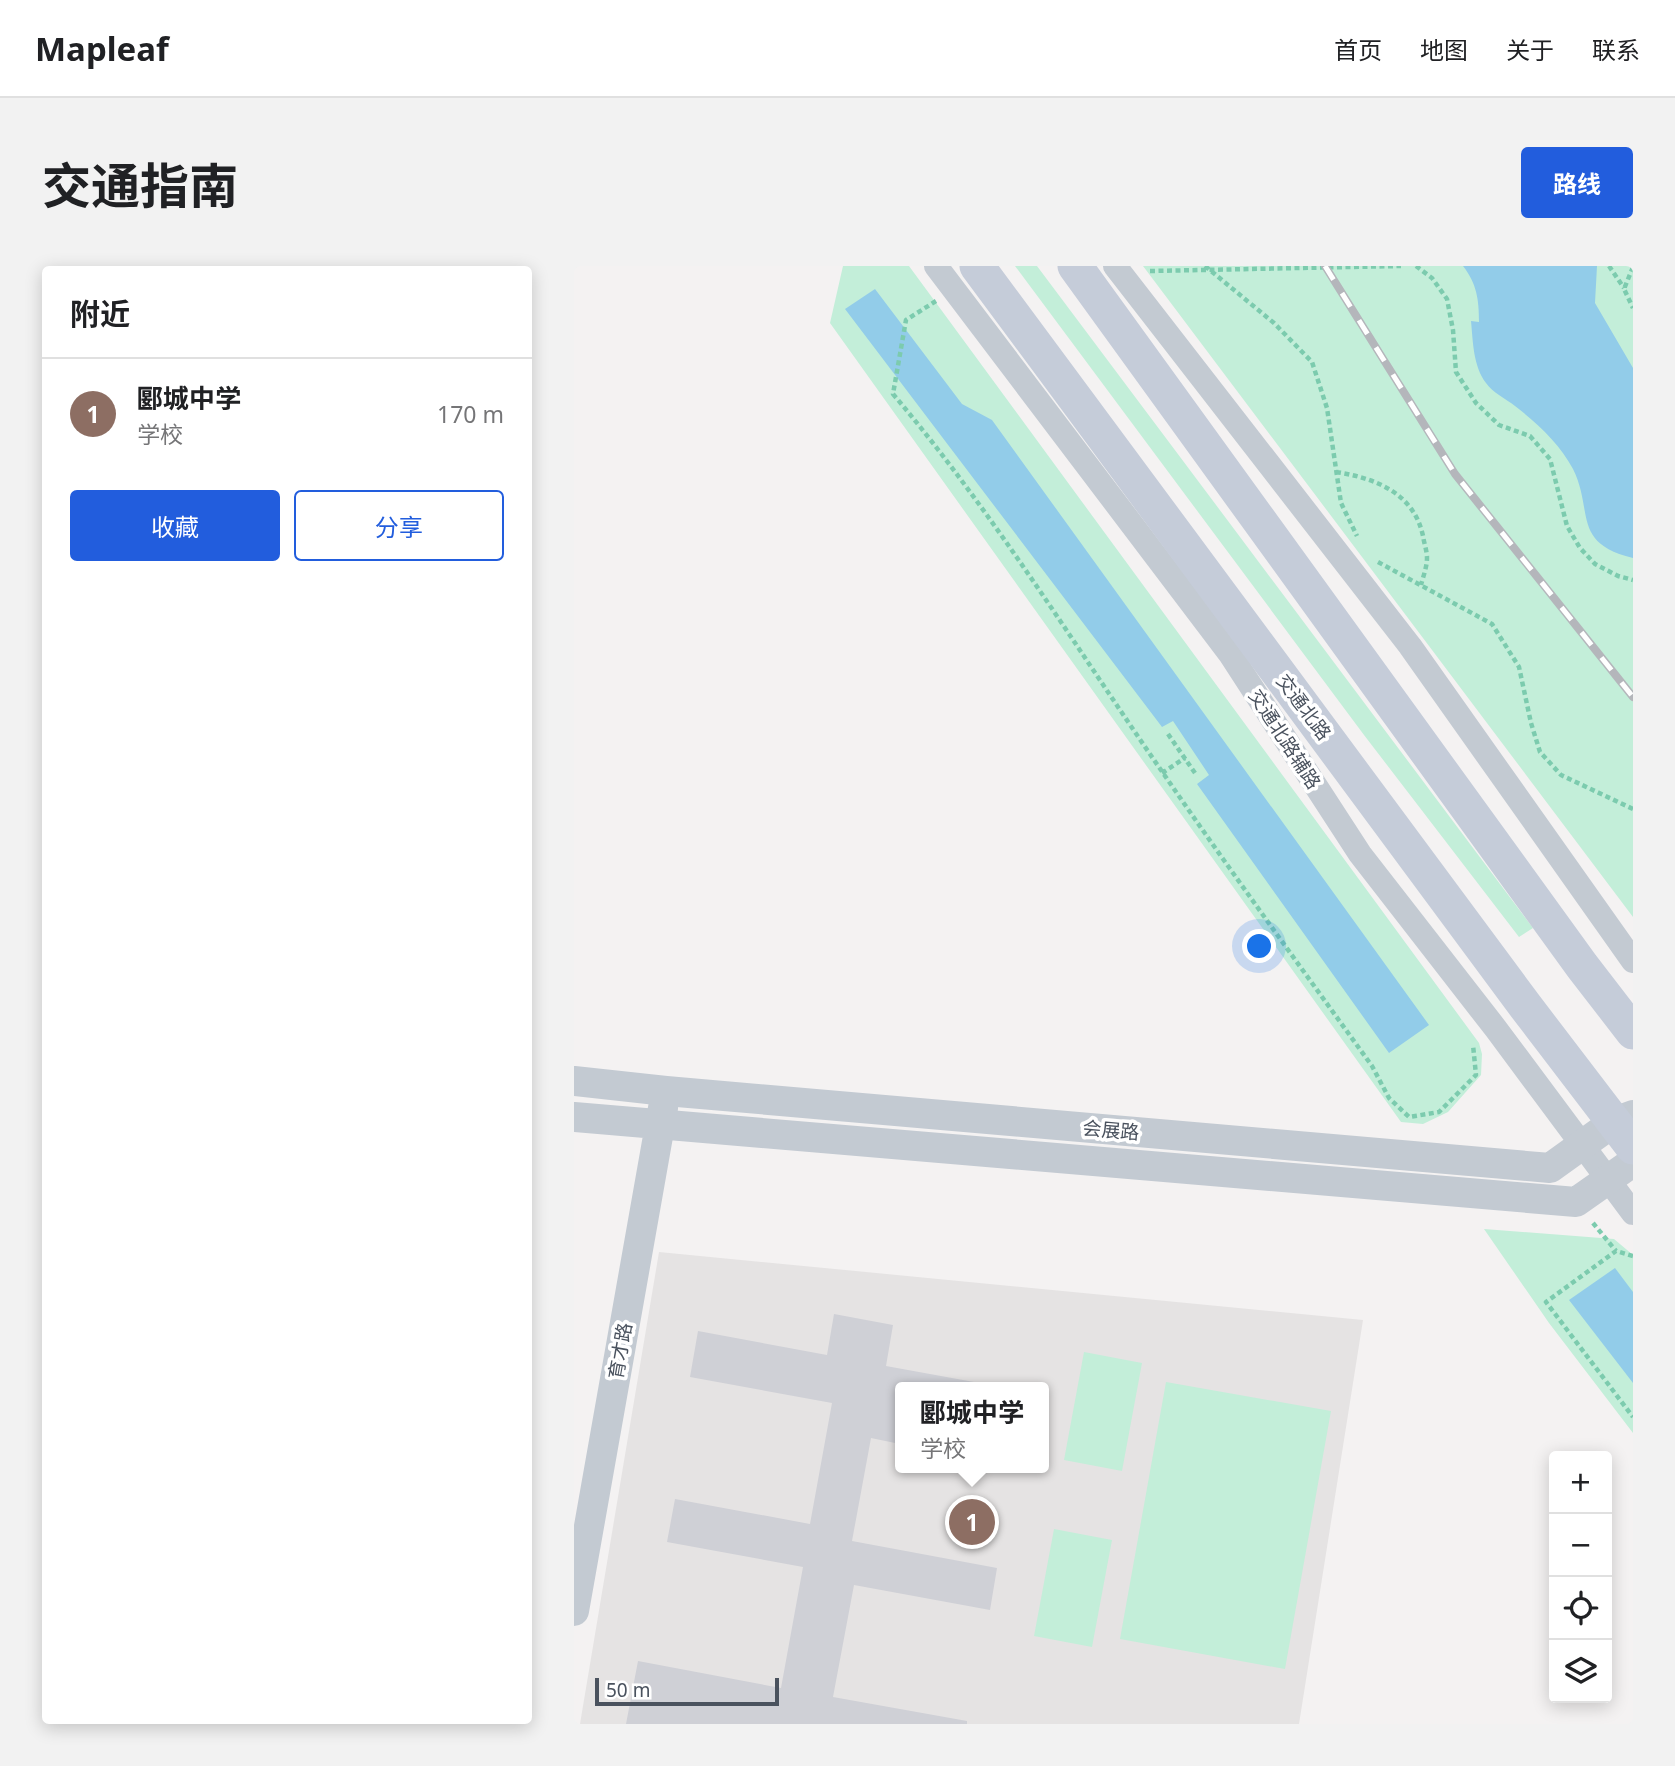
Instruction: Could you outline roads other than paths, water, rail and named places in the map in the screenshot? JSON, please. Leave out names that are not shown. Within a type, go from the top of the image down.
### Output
[{"type":"main road","points":[[1075,266],[1633,1032]]},
{"type":"main road","name":"交通北路","points":[[966,278],[1526,1007],[1627,1128]]},
{"type":"street","name":"交通北路辅路","points":[[936,266],[966,278],[1230,654],[1360,854],[1496,1029],[1633,1213]]},
{"type":"street","points":[[1117,268],[1410,646],[1633,961]]},
{"type":"street","name":"会展路","points":[[574,1081],[1550,1168],[1582,1145],[1627,1128]]},
{"type":"street","name":"育才路","points":[[574,1611],[666,1091]]},
{"type":"street","name":"会展路","points":[[574,1117],[1577,1202],[1633,1162]]},
{"type":"water","points":[[1463,266],[1597,266],[1595,303],[1633,368],[1633,558],[1613,552],[1600,544],[1592,534],[1579,484],[1562,451],[1532,420],[1486,383],[1478,369],[1474,353],[1471,321],[1479,322],[1478,299]]},
{"type":"water","points":[[875,289],[962,404],[992,420],[1429,1025],[1389,1053],[1197,784],[1209,775],[1173,721],[1162,727],[845,309]]},
{"type":"water","points":[[1615,1268],[1633,1292],[1633,1383],[1569,1300]]},
{"type":"railway","points":[[1325,266],[1455,474],[1633,697]]},
{"type":"place","name":"郾城中学","points":[[972,1522]]}]
